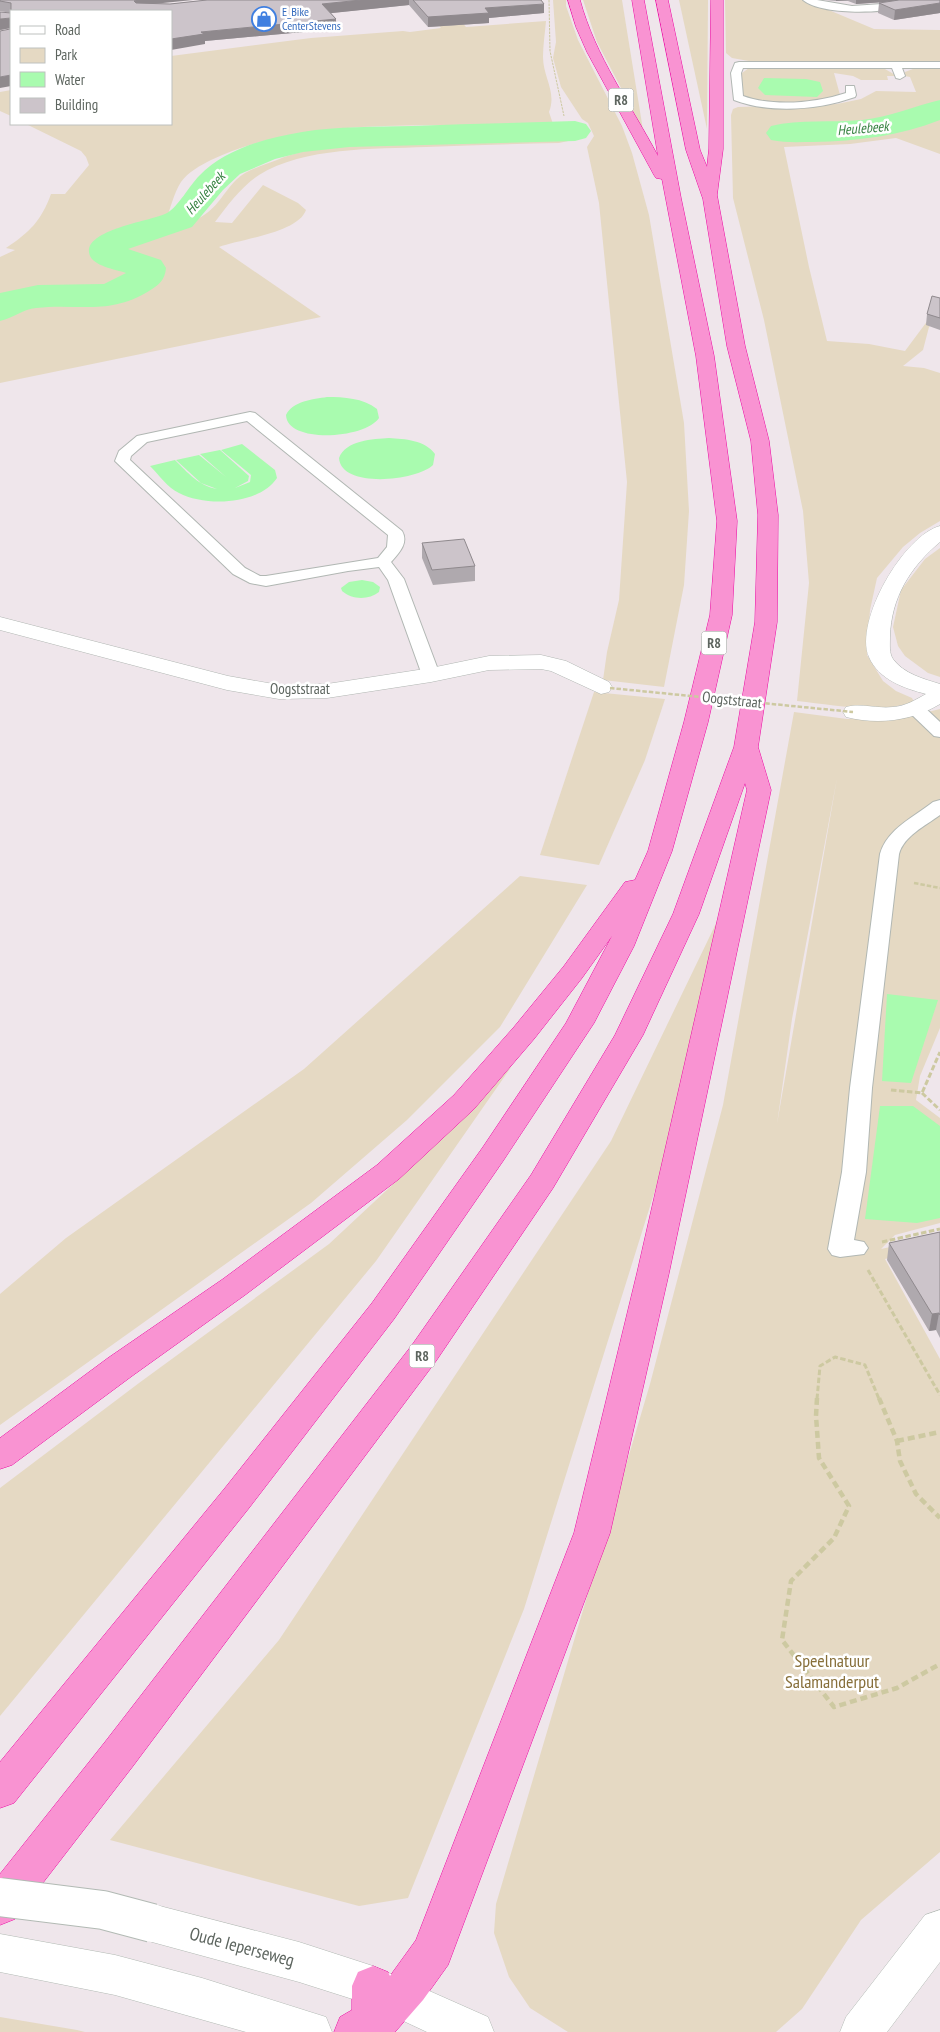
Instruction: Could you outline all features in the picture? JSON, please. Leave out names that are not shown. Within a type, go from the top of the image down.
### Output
[{"type":"highway","name":"R8","points":[[574,0],[578,21],[587,42],[627,111],[673,198]]},
{"type":"highway","name":"R8","points":[[0,1791],[237,1498],[383,1311],[488,1162],[580,1023],[621,946],[660,851],[696,722],[721,615],[727,521],[705,356],[673,198],[638,0]]},
{"type":"highway","name":"R8","points":[[0,1906],[119,1754],[424,1353],[542,1181],[629,1036],[686,914],[746,747],[766,622],[768,515],[760,441],[736,346],[711,199],[693,150],[662,0]]},
{"type":"highway","name":"R8","points":[[711,199],[716,149],[717,0]]},
{"type":"highway","points":[[375,2014],[433,1951],[592,1533],[660,1244],[759,790],[746,747]]},
{"type":"highway","points":[[0,1456],[120,1367],[234,1287],[388,1172],[464,1102],[524,1032],[572,972],[660,851]]},
{"type":"street","points":[[940,532],[915,553],[891,585],[880,618],[879,653],[882,661],[892,672],[911,683],[940,691]]},
{"type":"street","name":"Oogststraat","points":[[0,623],[227,683],[279,692],[327,691],[431,675],[489,663],[541,662],[558,666],[606,687]]},
{"type":"street","points":[[853,712],[892,714],[916,709],[940,695]]},
{"type":"street","name":"Oude Ieperseweg","points":[[0,1897],[103,1910],[216,1938],[375,2014],[474,2032]]},
{"type":"street","points":[[861,2032],[940,1929]]},
{"type":"street","points":[[0,1954],[115,1975],[202,1998],[311,2032]]},
{"type":"lane","points":[[808,0],[838,8],[873,10],[897,6]]},
{"type":"lane","points":[[716,55],[739,64],[940,65]]},
{"type":"lane","points":[[739,64],[736,73],[736,86],[738,98],[745,102]]},
{"type":"lane","points":[[896,65],[900,76]]},
{"type":"lane","points":[[716,111],[745,102],[784,104],[828,103],[851,95],[850,88]]},
{"type":"lane","points":[[250,416],[396,534],[395,548],[383,562],[348,566],[266,581],[256,580],[239,571],[122,461],[124,454],[142,439],[250,416]]},
{"type":"lane","points":[[383,562],[396,580],[431,675]]},
{"type":"lane","points":[[916,709],[940,732]]},
{"type":"lane","points":[[856,1248],[840,1249],[854,1172],[861,1088],[886,879],[892,847],[907,829],[924,819],[940,806]]},
{"type":"path","points":[[549,0],[550,51],[564,116]]},
{"type":"path","name":"Oogststraat","points":[[606,687],[853,712]]},
{"type":"path","points":[[922,1093],[940,1052]]},
{"type":"path","points":[[861,1088],[922,1093],[930,1103],[940,1110]]},
{"type":"path","points":[[940,1229],[856,1248],[940,1395]]},
{"type":"path","points":[[940,1518],[916,1494],[900,1461],[897,1441],[865,1365],[835,1357],[820,1366],[816,1416],[819,1458],[849,1506],[834,1538],[791,1581],[782,1640],[834,1707],[897,1688],[940,1664]]},
{"type":"path","points":[[897,1441],[940,1432]]},
{"type":"green space","points":[[417,0],[442,0],[466,27],[546,21],[543,57],[551,91],[549,112],[554,127],[379,126],[334,129],[290,135],[249,145],[211,160],[187,175],[176,191],[166,221],[117,238],[101,249],[97,255],[100,258],[129,265],[137,270],[138,274],[122,287],[95,293],[40,294],[15,299],[0,305],[0,257],[15,250],[6,248],[22,237],[39,219],[51,194],[65,194],[89,165],[81,151],[28,125],[172,125],[172,56],[311,38],[410,32],[441,28]]},
{"type":"green space","points":[[553,0],[566,0],[566,6],[578,40],[622,126],[632,153],[649,215],[684,423],[689,511],[684,585],[664,687],[603,680],[607,652],[619,600],[627,482],[599,203],[587,147],[594,136],[588,123],[582,119],[561,87],[553,58],[556,42]]},
{"type":"green space","points":[[583,0],[622,0],[643,130],[597,42]]},
{"type":"green space","points":[[679,0],[708,0],[707,129]]},
{"type":"green space","points":[[725,0],[805,0],[874,29],[940,30],[940,64],[760,63],[732,58],[726,53]]},
{"type":"green space","points":[[873,66],[885,69],[897,76],[887,76],[888,80],[861,80],[853,76],[834,73],[840,95],[833,99],[807,103],[760,100],[748,98],[741,94],[742,73],[749,68]]},
{"type":"green space","points":[[940,66],[940,100],[907,117],[871,126],[777,130],[780,136],[862,133],[901,126],[940,112],[940,154],[896,138],[850,144],[784,147],[809,267],[827,341],[869,344],[905,351],[940,304],[940,314],[929,327],[923,350],[903,366],[924,368],[940,373],[940,521],[920,533],[903,547],[877,578],[870,610],[867,655],[883,681],[896,691],[912,698],[914,702],[900,706],[871,708],[797,701],[809,583],[803,511],[764,320],[733,198],[731,115],[733,109],[738,107],[837,104],[861,99],[876,91],[916,92],[910,77],[905,76],[905,72],[918,67]]},
{"type":"green space","points":[[10,90],[10,116],[0,111],[0,92]]},
{"type":"green space","points":[[556,136],[556,138],[577,139],[559,143],[362,149],[318,154],[277,166],[259,175],[241,190],[215,222],[232,223],[263,185],[298,203],[306,210],[301,218],[280,230],[219,247],[321,317],[0,383],[0,316],[4,312],[17,304],[37,299],[110,299],[142,284],[159,270],[151,263],[114,253],[119,246],[139,235],[199,218],[211,210],[236,180],[255,168],[290,155],[334,146]]},
{"type":"green space","points":[[940,548],[940,677],[928,673],[905,656],[898,646],[893,627],[901,590],[925,559]]},
{"type":"green space","points":[[594,692],[665,699],[645,760],[599,865],[540,855]]},
{"type":"green space","name":"Speelnatuur Salamanderput","points":[[940,709],[940,1028],[920,1076],[916,1100],[940,1118],[940,1223],[895,1235],[881,1249],[940,1236],[940,1246],[885,1259],[940,1359],[940,1852],[861,1920],[802,2009],[776,2032],[568,2032],[530,2008],[509,1977],[494,1933],[496,1904],[650,1384],[723,1105],[794,712],[847,719],[899,719]],"holes":[[[837,778],[777,1124],[792,1019]]]},
{"type":"green space","points":[[520,876],[587,885],[500,1027],[407,1120],[311,1203],[0,1425],[0,1294],[66,1238],[304,1069]]},
{"type":"green space","points":[[722,911],[667,1152],[524,1609],[408,1898],[359,1906],[110,1840],[279,1640],[611,1141]]},
{"type":"green space","points":[[512,1066],[376,1261],[0,1716],[0,1488],[139,1383],[329,1244],[404,1174]]},
{"type":"green space","points":[[0,2017],[77,2030],[85,2032],[0,2032]]},
{"type":"water","points":[[764,78],[806,79],[820,82],[823,91],[817,97],[765,95],[758,88]]},
{"type":"water","points":[[327,397],[347,398],[366,402],[377,409],[379,418],[371,425],[344,434],[312,434],[299,431],[290,424],[286,415],[293,407],[304,402]]},
{"type":"water","points":[[389,438],[414,441],[431,449],[435,454],[433,465],[424,471],[412,475],[381,479],[365,478],[352,474],[343,468],[339,458],[348,447],[361,442]]},
{"type":"water","points":[[242,444],[275,470],[277,478],[269,487],[258,494],[231,501],[217,502],[190,497],[175,491],[150,466],[175,460],[201,483],[176,460],[199,455],[226,477],[200,454],[220,450],[249,476],[248,481],[235,488],[250,482],[251,475],[221,450]]},
{"type":"water","points":[[362,580],[373,582],[380,587],[379,592],[366,598],[360,598],[342,591],[341,588],[349,582]]},
{"type":"water","points":[[887,994],[938,1000],[911,1083],[882,1081]]},
{"type":"water","points":[[880,1106],[913,1106],[940,1126],[940,1218],[917,1223],[865,1219]]},
{"type":"building","points":[[136,0],[134,1],[136,3],[170,4],[207,0],[361,0],[322,4],[336,19],[201,32],[204,34],[172,39],[172,10],[11,10],[11,3],[0,1]]},
{"type":"building","points":[[413,0],[541,0],[544,4],[485,8],[489,13],[428,17]]},
{"type":"building","points":[[899,0],[940,0],[940,3],[895,10],[879,3]]},
{"type":"building","points":[[0,12],[10,13],[10,18],[0,19]]},
{"type":"building","points":[[10,29],[10,75],[0,77],[0,31]]},
{"type":"building","points":[[932,296],[940,298],[940,318],[927,314]]},
{"type":"building","points":[[464,539],[475,566],[432,570],[422,543]]},
{"type":"building","points":[[940,1232],[940,1315],[939,1313],[932,1314],[889,1243]]},
{"type":"waterway","name":"Heulebeek","points":[[782,133],[862,130],[882,127],[901,123],[940,109]]},
{"type":"waterway","name":"Heulebeek","points":[[0,310],[11,302],[24,298],[38,296],[96,297],[124,290],[147,276],[148,268],[107,254],[107,248],[118,240],[180,220],[211,183],[228,167],[263,152],[302,142],[349,137],[575,131]]},
{"type":"place","name":"E_Bike CenterStevens","points":[[264,19]]}]
